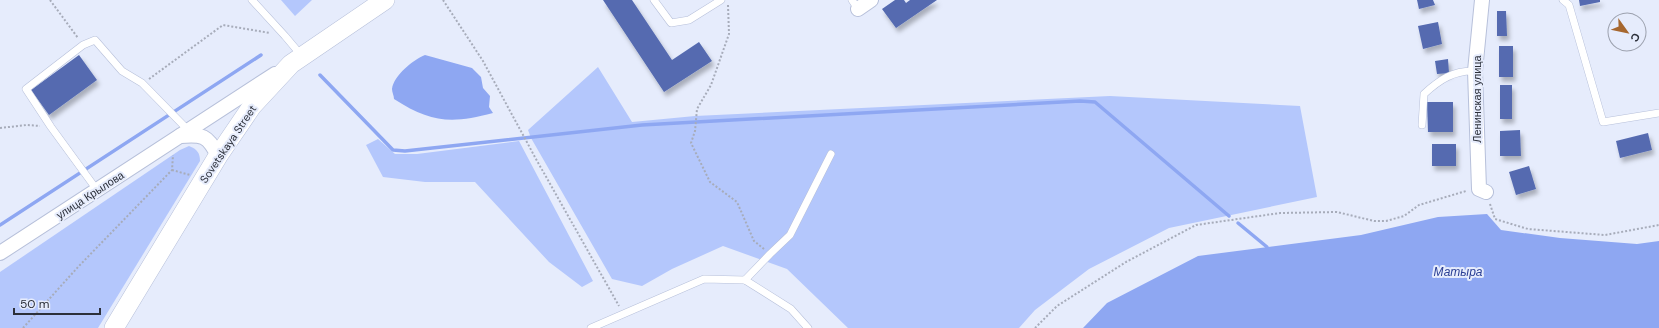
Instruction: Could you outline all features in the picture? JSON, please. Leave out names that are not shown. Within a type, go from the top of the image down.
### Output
[{"type":"main road","name":"Sovetskaya Street","points":[[114,328],[218,156],[252,106],[296,60],[385,0]]},
{"type":"street","points":[[855,4],[871,0]]},
{"type":"street","name":"Ленинская улица","points":[[1482,0],[1475,71],[1479,189],[1486,192]]},
{"type":"street","name":"улица Крылова","points":[[0,253],[296,60]]},
{"type":"street","points":[[184,133],[196,134],[206,138],[212,143],[218,156]]},
{"type":"lane","points":[[252,0],[285,36],[296,60]]},
{"type":"lane","points":[[654,0],[671,23],[689,20],[721,0]]},
{"type":"lane","points":[[1563,0],[1570,5],[1603,122],[1659,113]]},
{"type":"lane","points":[[97,190],[51,127],[26,89],[83,45],[95,40],[122,71],[142,83],[184,133]]},
{"type":"lane","points":[[1422,125],[1424,94],[1438,81],[1463,70],[1475,71]]},
{"type":"lane","points":[[745,280],[790,235],[831,154]]},
{"type":"lane","points":[[590,328],[704,279],[745,280],[791,310],[808,328]]},
{"type":"path","points":[[50,0],[83,45]]},
{"type":"path","points":[[443,0],[483,62],[624,314]]},
{"type":"path","points":[[728,0],[728,34],[711,85],[697,109],[696,126],[691,143],[710,182],[737,202],[754,241],[770,254]]},
{"type":"path","points":[[142,83],[223,25],[285,36]]},
{"type":"path","points":[[0,128],[27,125],[51,127]]},
{"type":"path","points":[[24,328],[78,267],[172,170],[173,155]]},
{"type":"path","points":[[172,170],[191,175]]},
{"type":"path","points":[[1035,328],[1063,302],[1126,262],[1196,225],[1280,213],[1337,212],[1374,221],[1386,221],[1404,216],[1419,205],[1466,191]]},
{"type":"path","points":[[1486,192],[1495,219],[1528,229],[1605,235],[1659,225]]},
{"type":"shaded area","points":[[281,0],[312,0],[295,16]]},
{"type":"shaded area","points":[[598,67],[632,122],[695,116],[1110,96],[1300,106],[1317,197],[1169,228],[1089,269],[1035,310],[1019,328],[848,328],[787,269],[723,246],[672,269],[642,286],[612,279],[531,138],[528,130]]},
{"type":"shaded area","points":[[378,139],[395,154],[417,154],[519,141],[593,281],[582,287],[549,262],[475,182],[425,182],[383,177],[366,145]]},
{"type":"shaded area","points":[[189,146],[198,152],[200,161],[98,328],[0,328],[0,272],[180,150]]},
{"type":"water","points":[[425,55],[472,68],[481,77],[483,88],[490,96],[489,107],[493,113],[465,119],[442,119],[419,113],[394,99],[392,89],[396,78],[415,60]]},
{"type":"water","name":"Матыра","points":[[1487,214],[1501,230],[1560,238],[1637,244],[1659,241],[1659,328],[1083,328],[1107,303],[1198,256],[1361,235],[1438,217]]},
{"type":"building","points":[[603,0],[632,0],[672,60],[699,42],[712,61],[664,92]]},
{"type":"building","points":[[895,0],[904,0],[906,3],[910,0],[937,0],[896,28],[882,9]]},
{"type":"building","points":[[1417,0],[1433,0],[1435,5],[1419,9]]},
{"type":"building","points":[[1579,0],[1600,0],[1600,2],[1580,6]]},
{"type":"building","points":[[1497,11],[1506,11],[1507,36],[1497,36]]},
{"type":"building","points":[[1438,22],[1442,44],[1423,49],[1418,26]]},
{"type":"building","points":[[1499,46],[1513,46],[1513,77],[1499,77]]},
{"type":"building","points":[[79,55],[97,80],[49,115],[31,90]]},
{"type":"building","points":[[1448,59],[1449,73],[1437,74],[1435,61]]},
{"type":"building","points":[[1500,85],[1512,85],[1512,119],[1500,119]]},
{"type":"building","points":[[1427,102],[1453,102],[1453,132],[1428,132]]},
{"type":"building","points":[[1520,130],[1521,156],[1500,156],[1500,131]]},
{"type":"building","points":[[1648,133],[1652,150],[1620,158],[1616,141]]},
{"type":"building","points":[[1432,144],[1456,144],[1456,166],[1432,166]]},
{"type":"building","points":[[1529,166],[1536,189],[1516,195],[1509,172]]},
{"type":"waterway","points":[[0,225],[261,55]]},
{"type":"waterway","points":[[320,75],[393,150],[405,151],[642,125],[1080,101],[1095,102],[1229,216]]},
{"type":"waterway","points":[[1238,223],[1267,247]]}]
